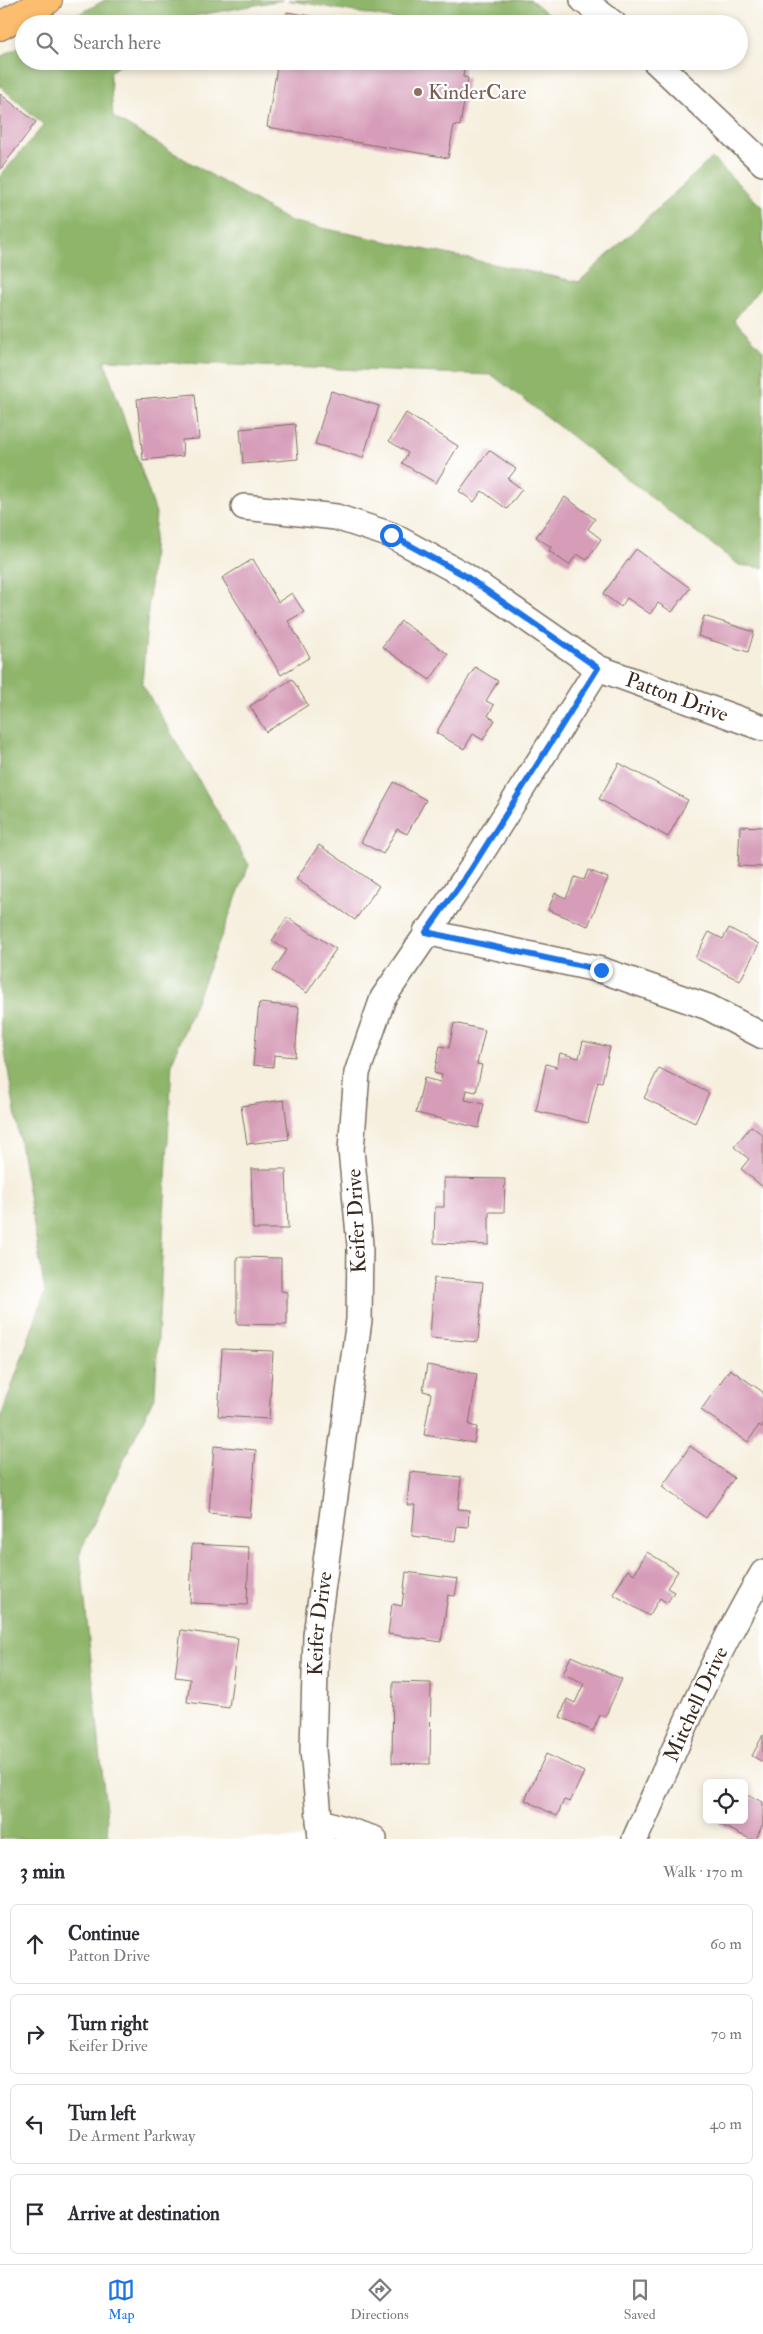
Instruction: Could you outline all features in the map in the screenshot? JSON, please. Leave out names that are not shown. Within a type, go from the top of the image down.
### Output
[{"type":"main road","points":[[20,15],[48,0]]},
{"type":"main road","points":[[0,26],[15,18]]},
{"type":"street","points":[[583,0],[602,15]]},
{"type":"street","points":[[665,70],[763,163]]},
{"type":"street","name":"Patton Drive","points":[[244,507],[336,517],[391,535],[464,575],[598,668],[763,728]]},
{"type":"street","name":"Keifer Drive","points":[[320,1830],[313,1750],[316,1635],[359,1320],[360,1245],[351,1150],[358,1073],[383,998],[426,932],[470,871],[598,668]]},
{"type":"street","points":[[426,932],[601,970],[708,1007],[763,1036]]},
{"type":"street","name":"Mitchell Drive","points":[[635,1839],[701,1688],[744,1604],[763,1573]]},
{"type":"street","points":[[320,1830],[374,1839]]},
{"type":"green space","points":[[105,0],[283,0],[200,15],[78,15]]},
{"type":"green space","points":[[288,0],[531,0],[550,15],[372,15]]},
{"type":"green space","points":[[15,49],[15,70],[113,70],[110,72],[113,117],[289,221],[579,282],[712,158],[763,208],[763,284],[734,320],[763,350],[763,568],[739,565],[492,375],[104,360],[156,513],[142,684],[249,865],[172,1062],[155,1395],[80,1552],[109,1839],[0,1839],[0,1420],[45,1292],[0,1022],[0,176],[44,125],[0,86],[0,57]]},
{"type":"building","points":[[287,12],[304,15],[286,15]]},
{"type":"building","points":[[276,70],[464,70],[463,77],[468,78],[460,126],[454,125],[448,158],[267,127]]},
{"type":"building","points":[[0,94],[36,122],[0,170]]},
{"type":"building","points":[[331,391],[379,406],[363,458],[315,444]]},
{"type":"building","points":[[195,394],[199,439],[182,440],[183,456],[143,460],[137,399]]},
{"type":"building","points":[[406,413],[458,446],[436,483],[402,463],[408,453],[389,441]]},
{"type":"building","points":[[295,424],[298,459],[243,464],[240,429]]},
{"type":"building","points":[[489,450],[516,469],[508,479],[522,489],[507,509],[482,491],[474,502],[459,491]]},
{"type":"building","points":[[565,497],[595,519],[588,529],[601,539],[587,560],[577,554],[569,565],[549,551],[551,547],[536,537]]},
{"type":"building","points":[[636,549],[690,588],[672,612],[658,603],[650,614],[627,598],[621,607],[603,594]]},
{"type":"building","points":[[253,559],[278,602],[292,593],[304,612],[288,621],[310,657],[281,675],[222,578]]},
{"type":"building","points":[[704,616],[754,632],[748,652],[698,636]]},
{"type":"building","points":[[401,621],[448,654],[430,680],[382,647]]},
{"type":"building","points":[[475,667],[498,681],[486,701],[494,705],[488,716],[495,720],[483,740],[473,734],[464,749],[436,733]]},
{"type":"building","points":[[292,679],[308,705],[266,732],[250,706]]},
{"type":"building","points":[[619,763],[688,800],[668,837],[599,799]]},
{"type":"building","points":[[394,782],[426,800],[407,834],[397,829],[383,854],[361,842]]},
{"type":"building","points":[[740,826],[763,827],[763,867],[738,866]]},
{"type":"building","points":[[319,845],[379,886],[355,920],[296,879]]},
{"type":"building","points":[[588,870],[608,878],[588,926],[548,910],[555,893],[566,898],[575,877],[584,880]]},
{"type":"building","points":[[287,917],[336,949],[307,993],[273,971],[287,950],[272,941]]},
{"type":"building","points":[[729,928],[759,944],[740,981],[695,958],[709,932],[723,939]]},
{"type":"building","points":[[259,1003],[299,1007],[295,1057],[274,1055],[273,1067],[253,1065]]},
{"type":"building","points":[[454,1023],[485,1030],[477,1064],[482,1065],[476,1092],[467,1090],[465,1100],[484,1104],[479,1128],[416,1113],[424,1078],[440,1082],[442,1075],[434,1073],[440,1046],[449,1048]]},
{"type":"building","points":[[583,1041],[610,1047],[602,1082],[598,1081],[588,1123],[536,1111],[546,1064],[557,1067],[560,1053],[579,1058]]},
{"type":"building","points":[[659,1068],[709,1093],[695,1123],[644,1098]]},
{"type":"building","points":[[284,1100],[289,1139],[247,1144],[241,1106]]},
{"type":"building","points":[[751,1126],[763,1135],[763,1187],[741,1169],[749,1159],[734,1147]]},
{"type":"building","points":[[251,1169],[286,1169],[288,1229],[253,1229]]},
{"type":"building","points":[[444,1178],[505,1179],[504,1212],[489,1212],[489,1245],[434,1243],[435,1207],[444,1207]]},
{"type":"building","points":[[237,1257],[281,1258],[281,1291],[287,1292],[287,1325],[237,1324]]},
{"type":"building","points":[[434,1278],[483,1282],[478,1342],[430,1338]]},
{"type":"building","points":[[222,1349],[273,1351],[269,1419],[218,1416]]},
{"type":"building","points":[[427,1365],[477,1374],[469,1425],[477,1427],[474,1443],[424,1435],[431,1393],[423,1391]]},
{"type":"building","points":[[730,1369],[763,1392],[763,1428],[759,1425],[748,1442],[701,1410]]},
{"type":"building","points":[[214,1446],[256,1450],[250,1517],[209,1513]]},
{"type":"building","points":[[690,1446],[734,1478],[706,1518],[662,1487]]},
{"type":"building","points":[[410,1472],[461,1477],[458,1509],[469,1510],[468,1527],[457,1526],[455,1541],[412,1536],[415,1505],[407,1505]]},
{"type":"building","points":[[192,1544],[249,1547],[247,1605],[190,1603]]},
{"type":"building","points":[[647,1552],[678,1571],[667,1588],[674,1592],[667,1603],[660,1598],[649,1616],[613,1594],[628,1570],[634,1574]]},
{"type":"building","points":[[406,1572],[458,1579],[455,1596],[448,1595],[441,1642],[388,1634],[392,1604],[402,1606]]},
{"type":"building","points":[[181,1630],[238,1638],[229,1708],[187,1702],[190,1679],[175,1677]]},
{"type":"building","points":[[571,1656],[622,1679],[605,1717],[600,1715],[593,1731],[560,1717],[567,1699],[575,1703],[584,1683],[563,1674]]},
{"type":"building","points":[[393,1682],[431,1683],[430,1764],[392,1763]]},
{"type":"building","points":[[763,1735],[763,1762],[752,1756]]},
{"type":"building","points":[[546,1754],[584,1772],[570,1802],[564,1800],[557,1816],[525,1800]]},
{"type":"building","points":[[748,1795],[763,1802],[763,1824],[756,1839],[750,1839],[719,1824],[748,1824]]},
{"type":"place","name":"KinderCare","points":[[418,92]]},
{"type":"route","points":[[391,535],[464,575],[598,668],[470,871],[426,932],[601,970]]}]
